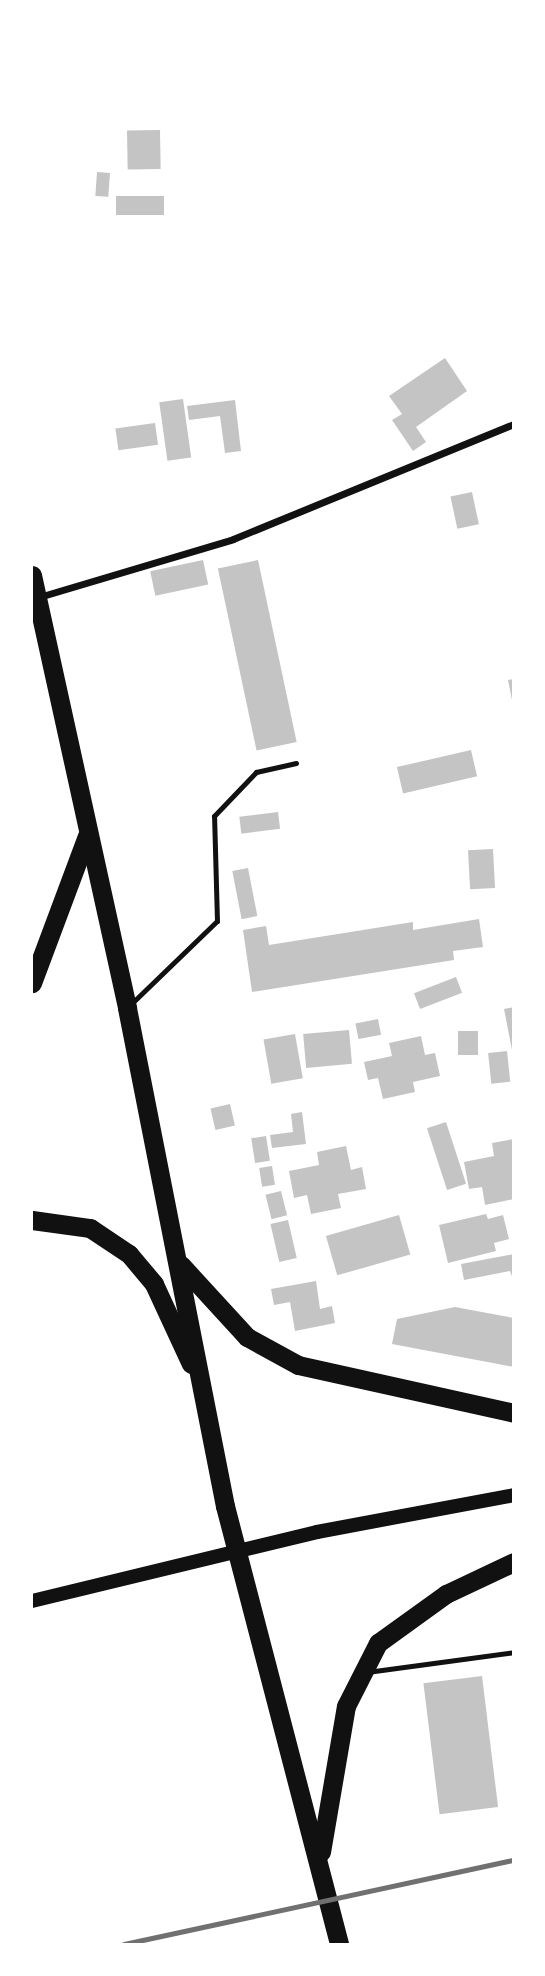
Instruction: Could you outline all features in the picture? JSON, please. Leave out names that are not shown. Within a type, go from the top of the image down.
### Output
[{"type":"highway","points":[[32,575],[34,597],[127,1008],[180,1264],[225,1506],[246,1593],[321,1856],[337,1936]]},
{"type":"highway","points":[[32,983],[87,836]]},
{"type":"highway","points":[[32,1220],[90,1228],[129,1254],[154,1284],[202,1387]]},
{"type":"highway","points":[[180,1264],[247,1337],[298,1365],[513,1413]]},
{"type":"highway","points":[[321,1856],[346,1706],[361,1671],[398,1625],[513,1562]]},
{"type":"main road","points":[[32,1601],[317,1532],[513,1494]]},
{"type":"street","points":[[34,597],[233,539],[513,424]]},
{"type":"lane","points":[[127,1008],[202,942],[217,920],[214,816],[256,772],[296,762]]},
{"type":"lane","points":[[361,1671],[398,1672],[513,1652]]},
{"type":"building","points":[[160,130],[161,169],[128,170],[127,131]]},
{"type":"building","points":[[97,172],[110,173],[108,197],[95,196]]},
{"type":"building","points":[[116,196],[164,196],[164,215],[116,215]]},
{"type":"building","points":[[445,358],[467,391],[416,427],[426,442],[413,451],[392,420],[402,414],[389,396]]},
{"type":"building","points":[[183,399],[191,457],[167,461],[159,402]]},
{"type":"building","points":[[235,400],[241,451],[225,453],[220,416],[189,420],[187,406]]},
{"type":"building","points":[[155,423],[158,445],[118,450],[115,429]]},
{"type":"building","points":[[472,492],[479,524],[457,529],[450,497]]},
{"type":"building","points":[[203,560],[208,584],[155,596],[150,571]]},
{"type":"building","points":[[258,560],[297,742],[257,750],[218,569]]},
{"type":"building","points":[[514,679],[514,700],[512,700],[508,680]]},
{"type":"building","points":[[471,750],[477,776],[403,793],[397,767]]},
{"type":"building","points":[[278,812],[280,829],[241,834],[239,817]]},
{"type":"building","points":[[493,849],[495,888],[470,889],[468,850]]},
{"type":"building","points":[[248,868],[257,916],[242,919],[232,871]]},
{"type":"building","points":[[479,919],[483,947],[453,951],[454,960],[252,992],[243,930],[266,926],[269,945],[413,922],[413,930]]},
{"type":"building","points":[[456,977],[462,993],[420,1009],[414,993]]},
{"type":"building","points":[[514,1007],[514,1050],[512,1050],[504,1009]]},
{"type":"building","points":[[378,1019],[381,1035],[358,1039],[355,1023]]},
{"type":"building","points":[[349,1030],[352,1064],[306,1068],[303,1034]]},
{"type":"building","points":[[458,1031],[478,1031],[478,1055],[458,1055]]},
{"type":"building","points":[[295,1034],[303,1078],[271,1084],[263,1040]]},
{"type":"building","points":[[421,1036],[425,1055],[435,1053],[440,1076],[413,1082],[415,1092],[383,1099],[378,1078],[368,1080],[364,1062],[392,1056],[389,1043]]},
{"type":"building","points":[[507,1051],[510,1082],[491,1084],[488,1053]]},
{"type":"building","points":[[230,1104],[235,1125],[215,1130],[211,1108]]},
{"type":"building","points":[[302,1112],[306,1144],[272,1148],[270,1135],[293,1132],[291,1114]]},
{"type":"building","points":[[446,1122],[466,1184],[447,1190],[427,1128]]},
{"type":"building","points":[[266,1136],[270,1161],[255,1163],[251,1138]]},
{"type":"building","points":[[514,1139],[514,1199],[485,1205],[482,1187],[469,1189],[464,1162],[494,1156],[492,1143]]},
{"type":"building","points":[[346,1146],[351,1170],[362,1167],[366,1189],[338,1194],[341,1208],[311,1214],[307,1195],[294,1198],[289,1171],[319,1165],[317,1152]]},
{"type":"building","points":[[272,1166],[275,1185],[262,1187],[259,1168]]},
{"type":"building","points":[[281,1191],[287,1215],[272,1219],[265,1195]]},
{"type":"building","points":[[486,1214],[488,1219],[503,1215],[509,1239],[494,1243],[496,1251],[448,1263],[439,1225]]},
{"type":"building","points":[[399,1215],[410,1254],[337,1275],[326,1236]]},
{"type":"building","points":[[288,1220],[297,1258],[279,1262],[270,1224]]},
{"type":"building","points":[[514,1254],[514,1282],[510,1271],[464,1280],[461,1264]]},
{"type":"building","points":[[316,1281],[320,1309],[332,1306],[335,1323],[295,1331],[290,1302],[274,1305],[271,1289]]},
{"type":"building","points":[[455,1307],[514,1318],[514,1367],[392,1344],[397,1319]]},
{"type":"building","points":[[482,1676],[498,1807],[440,1814],[423,1683]]},
{"type":"railway","points":[[124,1944],[514,1860]]}]
